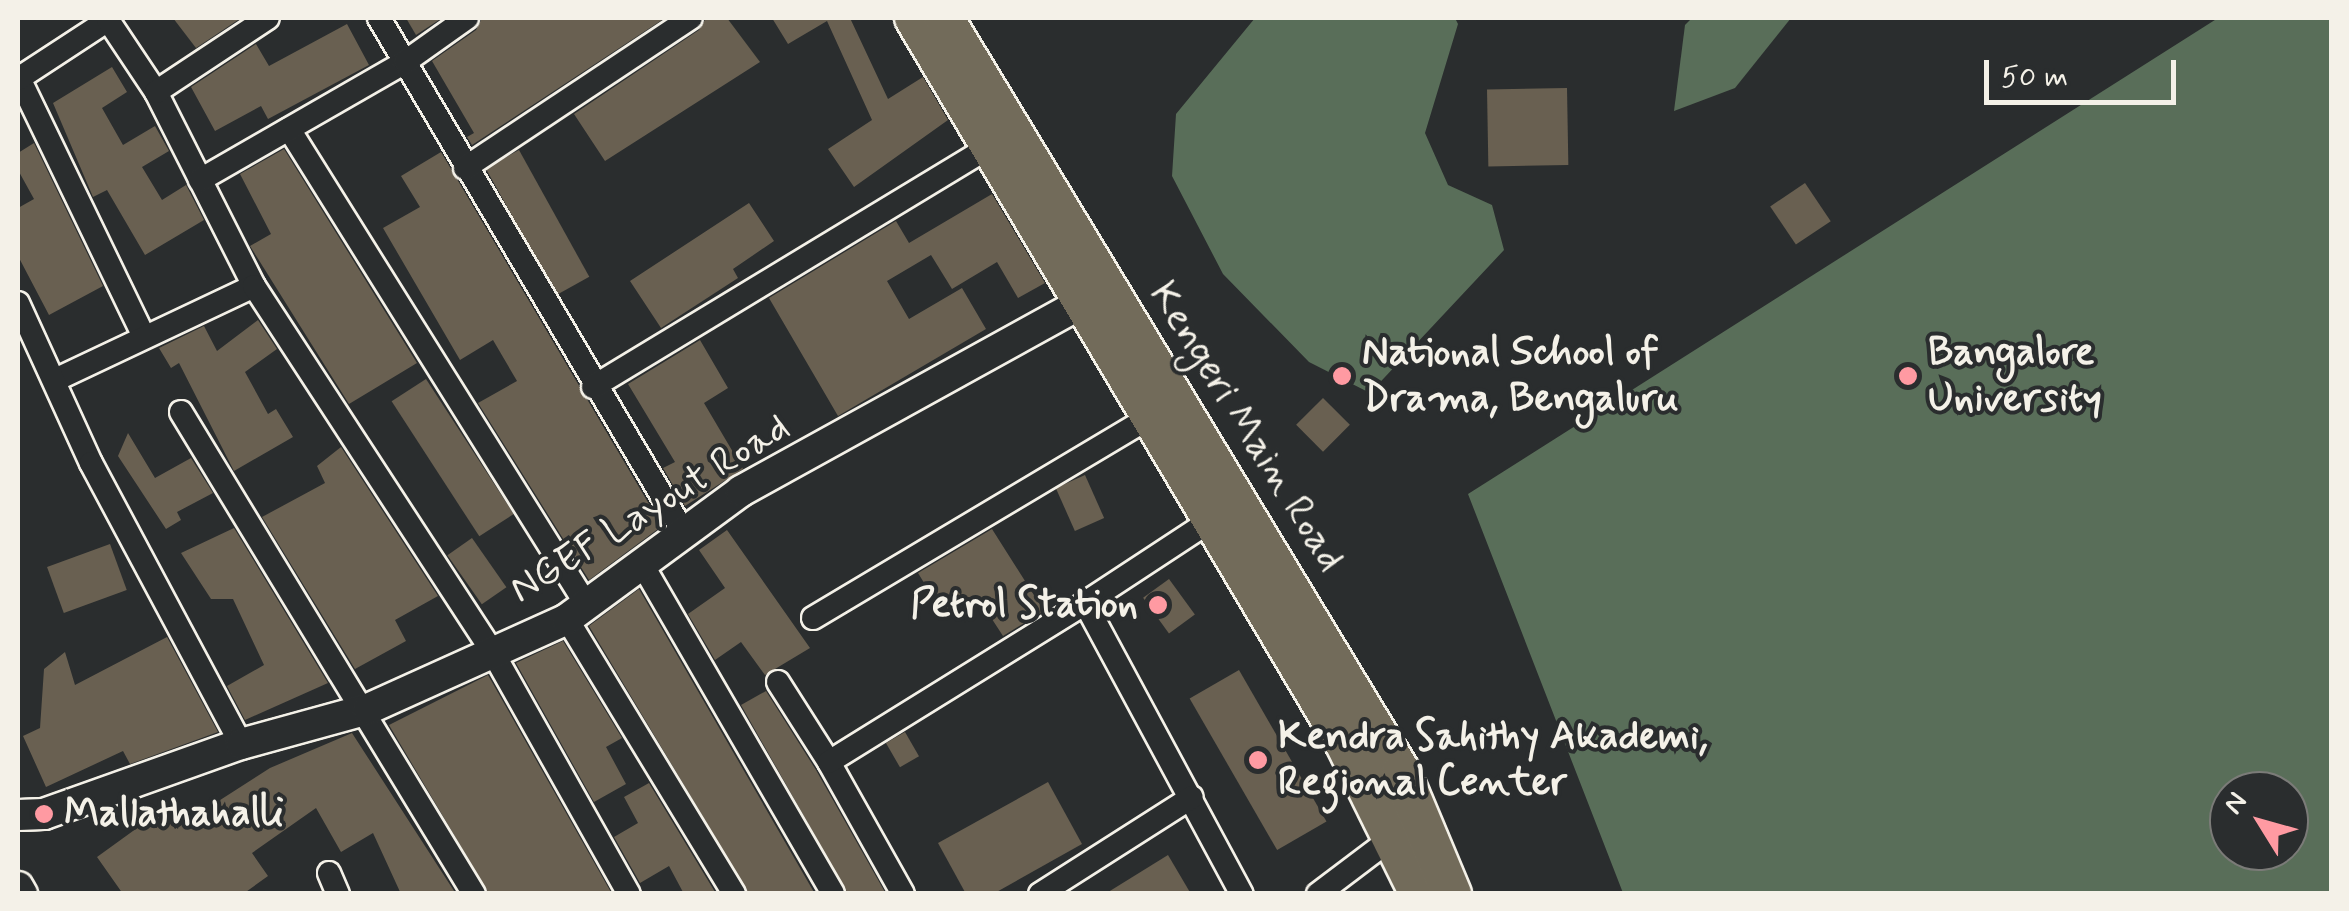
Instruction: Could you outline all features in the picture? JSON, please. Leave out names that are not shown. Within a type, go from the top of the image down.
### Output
[{"type":"main road","name":"Kengeri Main Road","points":[[914,18],[989,147],[1095,296],[1400,772],[1452,894]]},
{"type":"main road","name":"Kengeri Main Road","points":[[944,18],[1095,296],[1150,417],[1212,518],[1392,838],[1419,894]]},
{"type":"street","points":[[156,92],[268,18]]},
{"type":"street","points":[[379,18],[593,388],[684,533]]},
{"type":"street","points":[[200,180],[405,62],[467,18]]},
{"type":"street","points":[[466,168],[691,18]]},
{"type":"street","points":[[142,334],[18,78],[108,20],[156,92],[254,286],[492,651],[628,894]]},
{"type":"street","points":[[289,128],[576,611],[734,894]]},
{"type":"street","points":[[593,388],[989,147]]},
{"type":"street","points":[[55,380],[142,334],[254,286]]},
{"type":"street","name":"NGEF Layout Road","points":[[18,816],[44,814],[241,744],[368,710],[576,611],[742,491],[1095,296]]},
{"type":"street","points":[[18,303],[90,463],[241,744]]},
{"type":"street","points":[[181,412],[368,710],[474,894]]},
{"type":"street","points":[[813,618],[1150,417]]},
{"type":"street","points":[[828,762],[1085,603],[1212,518]]},
{"type":"street","points":[[642,564],[833,894]]},
{"type":"street","points":[[1085,603],[1242,894]]},
{"type":"street","points":[[778,682],[902,894]]},
{"type":"street","points":[[1040,894],[1192,797]]},
{"type":"street","points":[[1318,894],[1392,838]]},
{"type":"street","points":[[18,887],[22,894]]},
{"type":"green space","points":[[1255,18],[1455,18],[1458,24],[1425,133],[1448,185],[1492,205],[1504,250],[1370,393],[1309,362],[1223,274],[1172,176],[1176,114]]},
{"type":"green space","points":[[1692,18],[1791,18],[1735,88],[1674,111],[1685,25]]},
{"type":"green space","name":"Bangalore University","points":[[2218,18],[2331,18],[2331,893],[1623,893],[1468,494]]},
{"type":"building","points":[[173,18],[241,18],[196,48]]},
{"type":"building","points":[[406,18],[442,18],[416,35]]},
{"type":"building","points":[[482,18],[665,18],[472,145],[467,137],[474,133],[432,61],[476,30]]},
{"type":"building","points":[[706,18],[727,18],[760,62],[605,161],[574,114],[699,30]]},
{"type":"building","points":[[772,18],[850,18],[888,99],[923,77],[948,120],[854,187],[828,149],[872,120],[827,21],[788,44]]},
{"type":"building","points":[[347,24],[369,65],[268,119],[261,106],[215,131],[191,87],[256,44],[269,66]]},
{"type":"building","points":[[112,67],[127,92],[102,108],[123,145],[155,126],[169,151],[142,167],[162,200],[186,185],[204,220],[145,255],[107,190],[93,197],[53,103]]},
{"type":"building","points":[[1567,88],[1568,165],[1488,166],[1487,89]]},
{"type":"building","points":[[34,143],[103,286],[49,315],[18,256],[18,208],[34,199],[18,170],[18,153]]},
{"type":"building","points":[[284,149],[417,363],[349,404],[250,246],[271,234],[240,174]]},
{"type":"building","points":[[519,150],[589,277],[556,295],[486,168]]},
{"type":"building","points":[[441,152],[662,526],[589,580],[478,403],[517,381],[493,340],[460,360],[383,228],[420,207],[401,176]]},
{"type":"building","points":[[1805,183],[1831,221],[1796,245],[1770,206]]},
{"type":"building","points":[[992,194],[1045,283],[1018,298],[997,262],[952,289],[931,255],[887,281],[909,319],[962,288],[986,329],[838,416],[769,298],[896,221],[909,243]]},
{"type":"building","points":[[749,203],[774,241],[733,269],[738,278],[661,328],[630,281]]},
{"type":"building","points":[[258,320],[277,349],[245,372],[268,414],[276,409],[293,437],[234,471],[179,363],[171,368],[159,348],[204,326],[217,351]]},
{"type":"building","points":[[700,340],[728,388],[704,403],[743,469],[685,506],[663,468],[675,462],[628,384]]},
{"type":"building","points":[[426,379],[514,514],[479,536],[392,401]]},
{"type":"building","points":[[1323,398],[1350,425],[1323,452],[1296,425]]},
{"type":"building","points":[[128,433],[155,478],[191,458],[213,493],[177,512],[181,520],[166,529],[118,456]]},
{"type":"building","points":[[341,447],[438,596],[395,620],[406,641],[355,669],[262,517],[325,483],[317,466]]},
{"type":"building","points":[[1085,475],[1104,518],[1075,531],[1056,488]]},
{"type":"building","points":[[234,528],[328,683],[245,720],[227,686],[264,665],[233,599],[211,599],[181,553]]},
{"type":"building","points":[[992,529],[1044,611],[1003,636],[977,596],[945,617],[918,573]]},
{"type":"building","points":[[727,530],[810,648],[765,675],[741,642],[715,660],[688,614],[725,588],[699,550]]},
{"type":"building","points":[[472,538],[506,587],[482,604],[447,555]]},
{"type":"building","points":[[110,544],[127,590],[64,613],[47,567]]},
{"type":"building","points":[[1169,579],[1195,615],[1169,633],[1143,598]]},
{"type":"building","points":[[639,589],[815,894],[749,894],[589,626]]},
{"type":"building","points":[[167,637],[218,732],[130,764],[123,751],[46,787],[23,736],[40,728],[44,669],[65,652],[75,685]]},
{"type":"building","points":[[563,641],[622,738],[606,747],[626,784],[594,802],[516,663]]},
{"type":"building","name":"Kendra Sahithy Akademi, Regional Center","points":[[1239,670],[1326,822],[1277,850],[1190,698]]},
{"type":"building","points":[[488,675],[612,894],[489,894],[389,725]]},
{"type":"building","points":[[766,691],[886,894],[848,894],[741,705]]},
{"type":"building","points":[[905,732],[919,756],[900,767],[886,743]]},
{"type":"building","points":[[352,733],[456,894],[401,894],[373,833],[341,852],[316,808],[252,853],[268,876],[243,894],[123,894],[97,857],[162,810],[175,829],[270,768]]},
{"type":"building","points":[[1048,782],[1082,844],[993,894],[966,894],[938,843]]},
{"type":"building","points":[[649,783],[715,892],[684,894],[669,866],[640,883],[614,837],[638,823],[624,797]]},
{"type":"building","points":[[1168,855],[1191,894],[1105,894]]},
{"type":"place","name":"National School of Drama, Bengaluru","points":[[1342,376]]},
{"type":"place","name":"Bangalore University","points":[[1908,376]]},
{"type":"place","name":"Petrol Station","points":[[1158,605]]},
{"type":"place","name":"Kendra Sahithy Akademi, Regional Center","points":[[1258,760]]},
{"type":"place","name":"Mallathahalli","points":[[44,814]]}]
